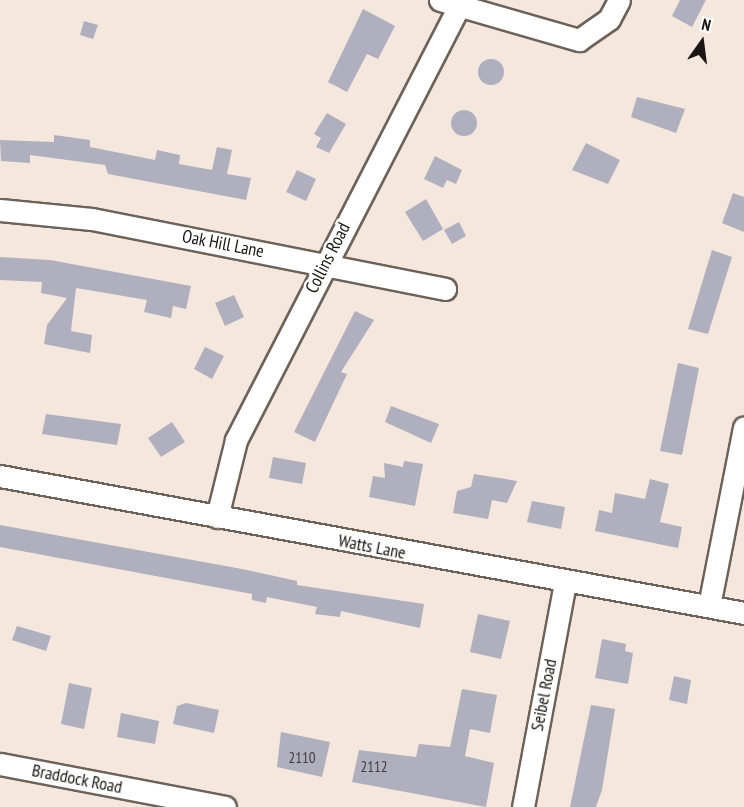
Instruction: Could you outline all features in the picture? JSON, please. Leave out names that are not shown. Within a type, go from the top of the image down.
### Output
[{"type":"street","points":[[450,3],[579,40],[609,19],[619,0]]},
{"type":"street","name":"Collins Road","points":[[217,517],[236,440],[325,264],[450,3]]},
{"type":"street","name":"Oak Hill Lane","points":[[0,210],[92,219],[445,289]]},
{"type":"street","points":[[709,606],[744,427]]},
{"type":"street","name":"Watts Lane","points":[[0,476],[566,583],[744,613]]},
{"type":"street","name":"Seibel Road","points":[[523,807],[566,583]]},
{"type":"street","name":"Braddock Road","points":[[0,764],[225,807]]},
{"type":"building","points":[[680,0],[706,0],[692,27],[672,16]]},
{"type":"building","points":[[363,9],[395,26],[378,59],[367,54],[347,92],[328,82]]},
{"type":"building","points":[[84,21],[98,25],[93,39],[80,35]]},
{"type":"building","points":[[491,59],[500,63],[504,72],[500,81],[491,85],[482,81],[478,72],[482,63]]},
{"type":"building","points":[[637,97],[685,109],[676,133],[631,117]]},
{"type":"building","points":[[464,110],[473,114],[477,123],[473,132],[464,136],[455,132],[451,123],[455,114]]},
{"type":"building","points":[[327,113],[346,124],[329,153],[316,147],[321,138],[314,134]]},
{"type":"building","points":[[54,135],[90,140],[90,147],[155,160],[157,150],[180,155],[179,164],[212,170],[217,147],[232,150],[227,174],[251,178],[246,200],[108,174],[105,165],[30,155],[30,163],[1,161],[0,140],[54,142]]},
{"type":"building","points":[[586,143],[620,160],[608,184],[572,170]]},
{"type":"building","points":[[435,156],[462,170],[456,184],[447,180],[443,188],[424,179]]},
{"type":"building","points":[[297,170],[316,179],[306,201],[286,192]]},
{"type":"building","points":[[733,193],[744,197],[744,232],[722,223]]},
{"type":"building","points":[[426,199],[443,229],[423,241],[405,212]]},
{"type":"building","points":[[459,222],[466,236],[452,244],[444,230]]},
{"type":"building","points":[[712,250],[732,257],[708,334],[688,329]]},
{"type":"building","points":[[0,257],[50,260],[191,286],[186,309],[173,306],[171,318],[144,312],[147,300],[76,288],[71,331],[92,335],[90,353],[44,344],[47,325],[67,298],[41,293],[42,282],[0,280]]},
{"type":"building","points":[[234,295],[244,317],[225,326],[215,303]]},
{"type":"building","points":[[355,311],[374,320],[341,372],[347,374],[315,442],[294,432]]},
{"type":"building","points":[[205,347],[224,356],[212,379],[194,369]]},
{"type":"building","points":[[678,363],[699,368],[682,455],[660,451]]},
{"type":"building","points":[[391,406],[439,424],[431,443],[385,422]]},
{"type":"building","points":[[46,414],[121,424],[117,445],[42,434]]},
{"type":"building","points":[[172,422],[185,442],[161,457],[148,438]]},
{"type":"building","points":[[273,457],[306,463],[302,484],[269,478]]},
{"type":"building","points":[[404,461],[423,464],[415,506],[369,497],[373,476],[385,478],[384,463],[403,467]]},
{"type":"building","points":[[474,474],[517,481],[507,503],[492,500],[488,519],[453,513],[457,491],[471,487]]},
{"type":"building","points":[[650,479],[669,484],[660,522],[682,527],[678,548],[595,531],[599,510],[612,513],[615,493],[645,499]]},
{"type":"building","points":[[532,501],[565,507],[561,529],[527,522]]},
{"type":"building","points":[[0,525],[242,569],[297,581],[297,585],[424,604],[420,628],[341,611],[340,617],[315,614],[317,607],[267,597],[266,603],[252,600],[252,594],[0,547]]},
{"type":"building","points":[[478,614],[510,621],[501,659],[470,652]]},
{"type":"building","points":[[17,626],[51,636],[46,651],[12,640]]},
{"type":"building","points":[[602,639],[626,644],[625,651],[633,653],[628,684],[595,678]]},
{"type":"building","points":[[674,676],[691,680],[687,704],[669,700]]},
{"type":"building","points":[[69,683],[92,688],[84,729],[61,724]]},
{"type":"building","points":[[462,689],[497,695],[490,733],[470,729],[465,756],[494,763],[486,807],[352,782],[359,750],[416,757],[419,744],[450,747]]},
{"type":"building","points":[[186,703],[219,710],[214,733],[173,724],[177,706]]},
{"type":"building","points":[[591,705],[615,709],[602,790],[596,807],[570,807]]},
{"type":"building","points":[[121,713],[159,721],[155,744],[117,737]]},
{"type":"building","points":[[281,732],[330,742],[322,777],[277,767]]}]
